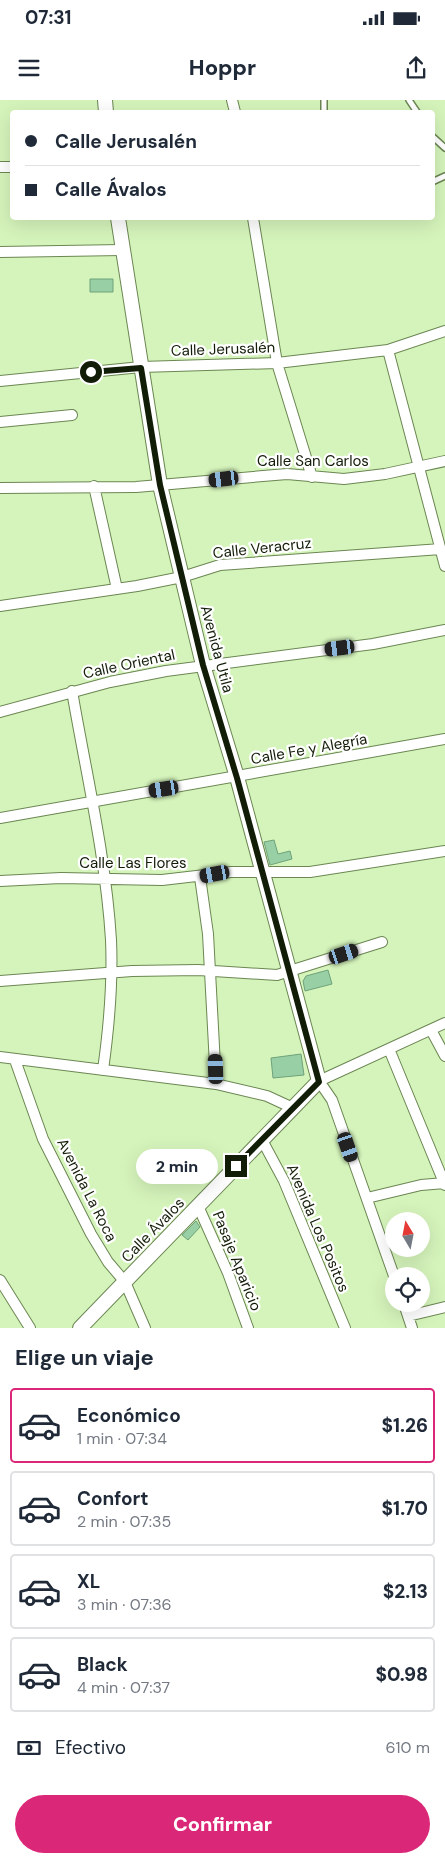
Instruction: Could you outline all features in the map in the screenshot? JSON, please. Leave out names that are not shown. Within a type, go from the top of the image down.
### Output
[{"type":"street","name":"Avenida Utila","points":[[118,220],[160,485],[203,665],[237,778],[261,873],[291,971],[319,1082]]},
{"type":"street","points":[[253,220],[278,363],[312,477]]},
{"type":"street","points":[[0,252],[122,250]]},
{"type":"street","name":"Calle Jerusalén","points":[[0,382],[141,368],[278,363],[388,350],[444,334]]},
{"type":"street","points":[[388,350],[445,566]]},
{"type":"street","points":[[0,422],[72,415]]},
{"type":"street","name":"Calle San Carlos","points":[[0,488],[136,487],[279,474],[344,479],[385,474],[445,461]]},
{"type":"street","points":[[94,486],[117,589]]},
{"type":"street","name":"Calle Veracruz","points":[[0,606],[117,589],[182,577],[220,565],[441,549]]},
{"type":"street","name":"Calle Oriental","points":[[0,712],[72,691],[119,680],[203,665],[373,644],[445,630]]},
{"type":"street","points":[[72,691],[104,880],[111,942],[111,1002],[103,1070]]},
{"type":"street","name":"Calle Fe y Alegría","points":[[0,818],[91,801],[237,778],[445,739]]},
{"type":"street","name":"Calle Las Flores","points":[[0,881],[61,878],[162,880],[231,872],[310,872],[445,851]]},
{"type":"street","points":[[200,877],[210,971],[216,1084]]},
{"type":"street","points":[[0,981],[110,972],[210,971],[277,975],[382,942]]},
{"type":"street","name":"Calle Ávalos","points":[[80,1328],[319,1082],[445,1023]]},
{"type":"street","points":[[431,1030],[445,1056]]},
{"type":"street","points":[[367,1198],[421,1185],[445,1184],[389,1049]]},
{"type":"street","points":[[0,1057],[216,1084],[267,1096],[293,1108]]},
{"type":"street","name":"Avenida La Roca","points":[[15,1060],[43,1139],[90,1234],[108,1262],[125,1282],[145,1328]]},
{"type":"street","points":[[319,1082],[332,1100],[391,1267]]},
{"type":"street","name":"Avenida Los Positos","points":[[262,1140],[284,1181],[345,1328]]},
{"type":"street","name":"Pasaje Aparicio","points":[[198,1206],[228,1272],[248,1328]]},
{"type":"street","points":[[0,1280],[30,1328]]},
{"type":"street","points":[[408,1316],[445,1307]]},
{"type":"street","points":[[407,1312],[412,1328]]},
{"type":"lane","points":[[435,139],[445,148]]},
{"type":"building","points":[[90,279],[113,279],[113,292],[90,292]]},
{"type":"building","points":[[274,840],[278,854],[290,851],[292,859],[270,865],[264,842]]},
{"type":"building","points":[[328,970],[332,984],[305,991],[303,981],[306,976]]},
{"type":"building","points":[[301,1054],[304,1075],[273,1078],[271,1058]]},
{"type":"building","points":[[192,1155],[206,1174],[196,1182],[182,1163]]},
{"type":"building","points":[[196,1221],[200,1227],[188,1240],[182,1235]]},
{"type":"route","points":[[91,372],[141,368],[160,485],[203,665],[237,778],[261,873],[291,971],[319,1082],[236,1166]]}]
